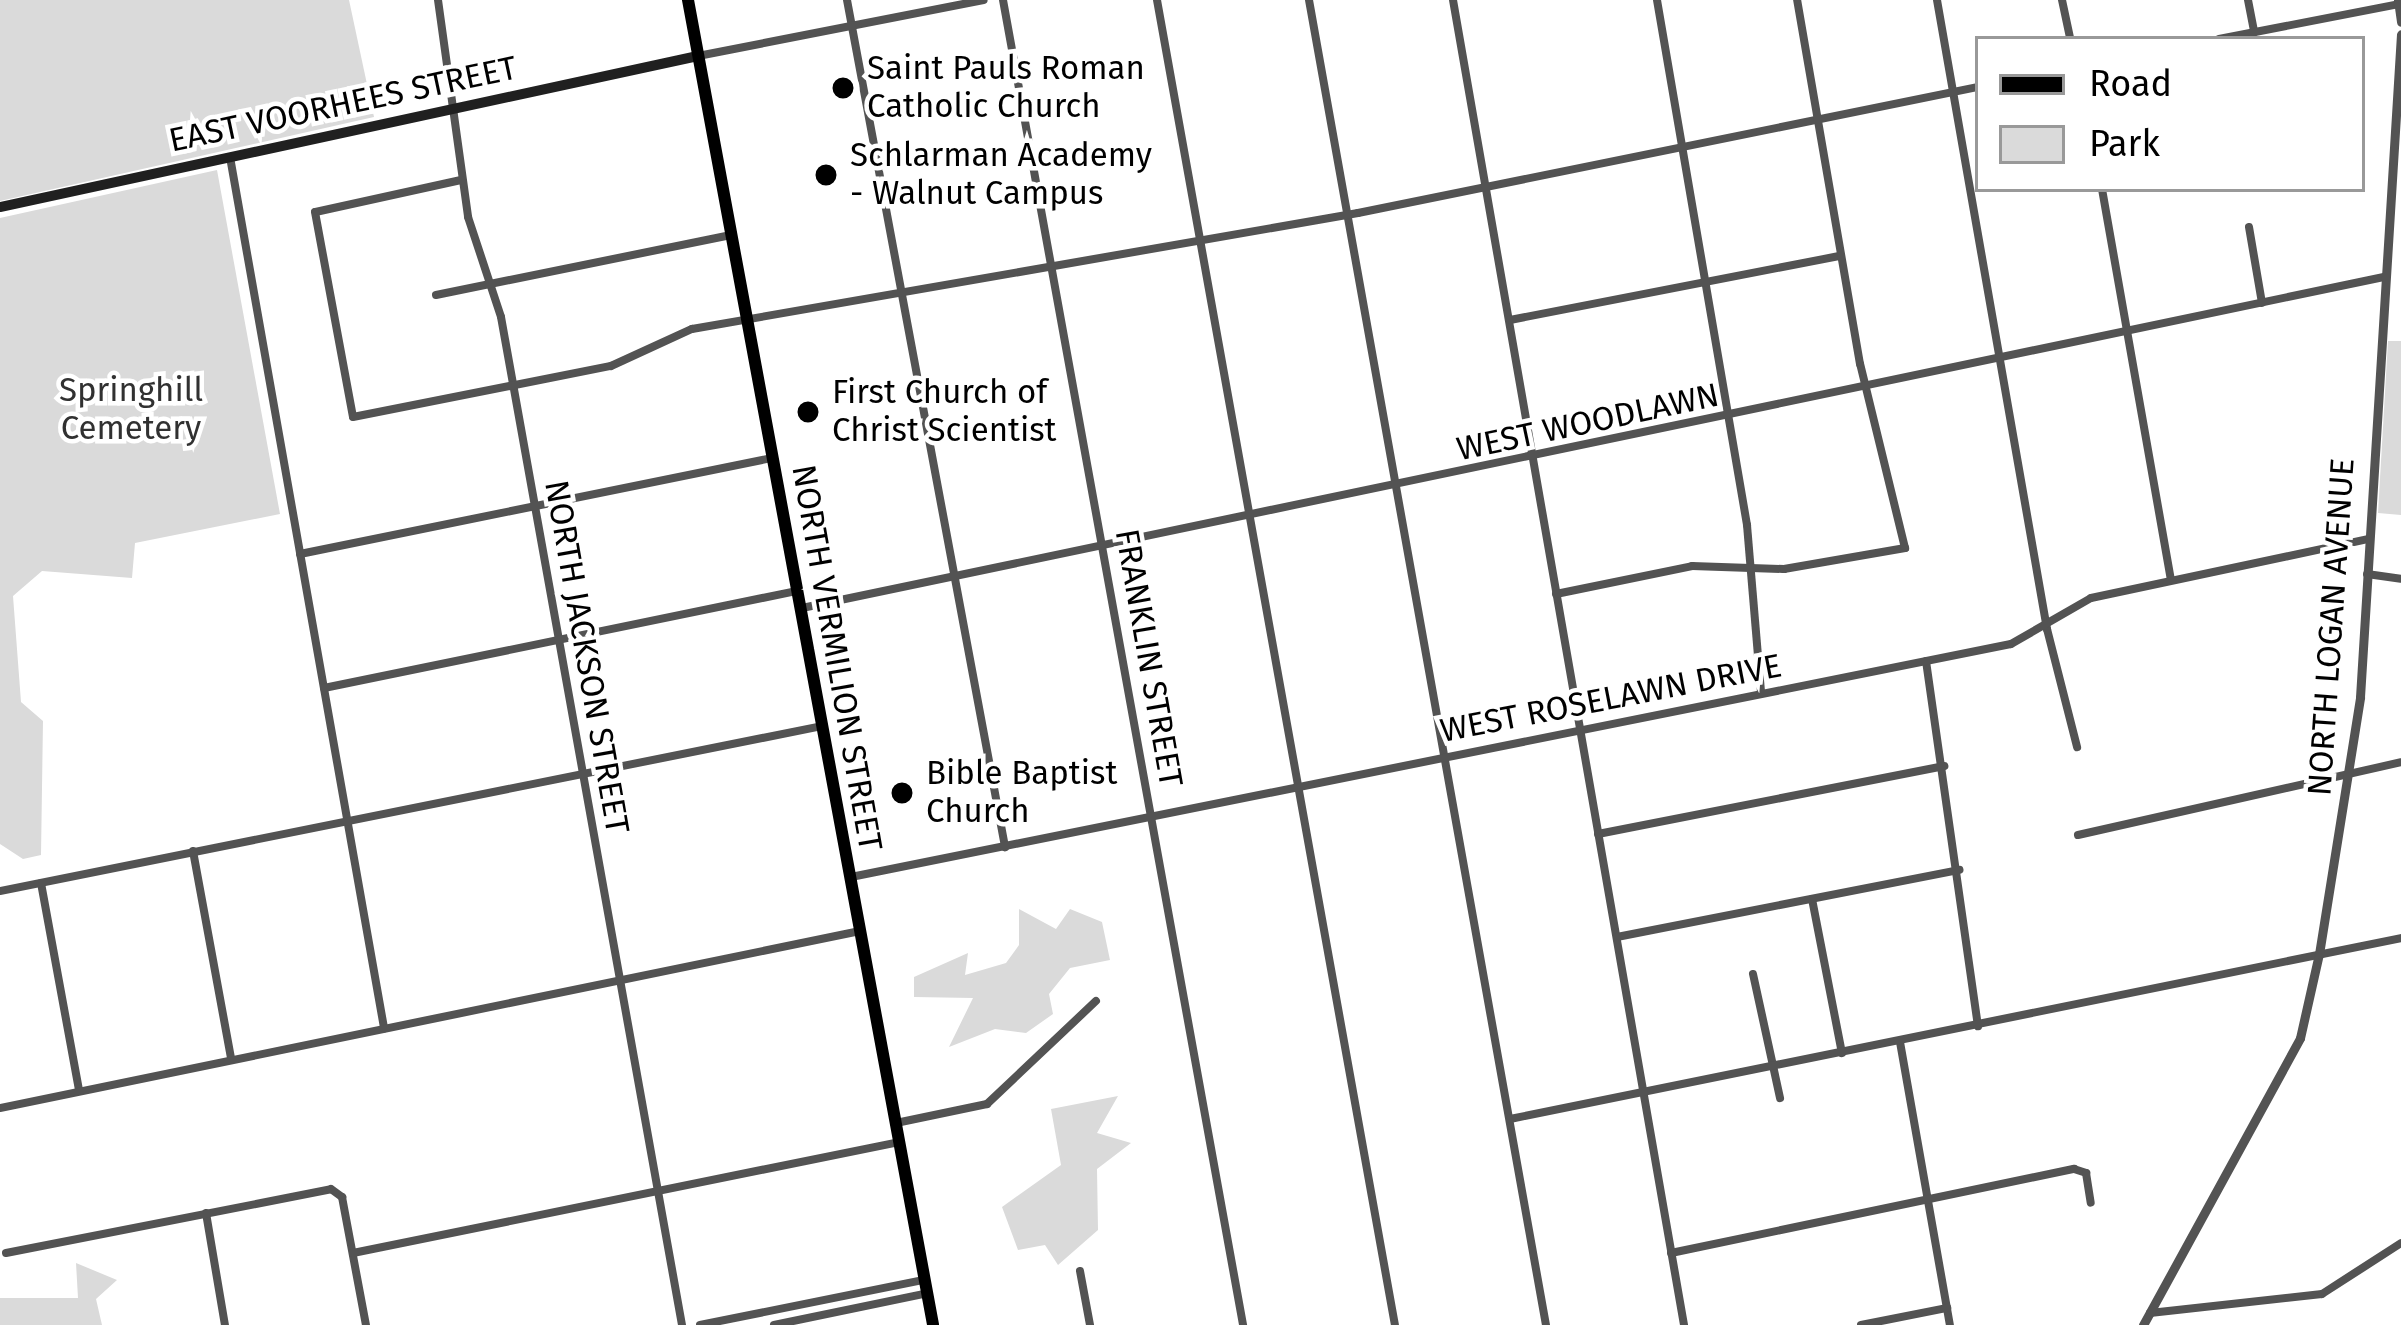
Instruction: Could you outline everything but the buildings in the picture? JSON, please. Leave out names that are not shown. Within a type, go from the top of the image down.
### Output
[{"type":"main road","name":"NORTH VERMILION STREET","points":[[688,0],[933,1325]]},
{"type":"main road","name":"EAST VOORHEES STREET","points":[[0,207],[698,56]]},
{"type":"street","name":"NORTH JACKSON STREET","points":[[439,0],[461,180],[514,385],[682,1325]]},
{"type":"street","points":[[847,0],[856,25],[908,290],[1005,847]]},
{"type":"street","points":[[698,56],[984,0]]},
{"type":"street","name":"FRANKLIN STREET","points":[[1003,0],[1244,1325]]},
{"type":"street","points":[[1157,0],[1395,1325]]},
{"type":"street","points":[[1309,0],[1546,1325]]},
{"type":"street","points":[[1453,0],[1684,1325]]},
{"type":"street","points":[[1657,0],[1727,419],[1761,693]]},
{"type":"street","points":[[1556,594],[1692,566],[1747,567],[1905,548],[1838,256],[1797,0]]},
{"type":"street","points":[[1937,0],[2047,629],[2078,747]]},
{"type":"street","points":[[2062,0],[2069,36]]},
{"type":"street","points":[[2248,0],[2254,32]]},
{"type":"street","points":[[2234,36],[2398,2],[2401,22]]},
{"type":"street","name":"NORTH LOGAN AVENUE","points":[[2144,1325],[2300,1038],[2319,954],[2350,775],[2401,34]]},
{"type":"street","points":[[461,180],[315,212],[353,417],[514,385],[748,319],[1198,234],[1486,188],[1975,89]]},
{"type":"street","points":[[230,157],[384,1028]]},
{"type":"street","points":[[2388,181],[2401,178]]},
{"type":"street","points":[[2103,192],[2171,579]]},
{"type":"street","points":[[2248,227],[2262,303]]},
{"type":"street","points":[[436,295],[731,235]]},
{"type":"street","points":[[1510,320],[1838,256]]},
{"type":"street","name":"WEST WOODLAWN","points":[[800,608],[1867,392],[2384,278]]},
{"type":"street","points":[[300,554],[772,458]]},
{"type":"street","name":"WEST ROSELAWN DRIVE","points":[[849,878],[1926,662],[2047,629],[2091,598],[2368,539]]},
{"type":"street","points":[[2367,574],[2401,579]]},
{"type":"street","points":[[324,688],[797,590]]},
{"type":"street","points":[[1926,662],[1960,870],[1978,1026]]},
{"type":"street","points":[[0,891],[822,726]]},
{"type":"street","points":[[2078,835],[2401,762]]},
{"type":"street","points":[[1598,834],[1944,766]]},
{"type":"street","points":[[193,851],[231,1059]]},
{"type":"street","points":[[1617,938],[1960,870]]},
{"type":"street","points":[[41,883],[79,1090]]},
{"type":"street","points":[[1812,898],[1842,1053]]},
{"type":"street","points":[[0,1108],[860,931]]},
{"type":"street","points":[[1510,1119],[2401,938]]},
{"type":"street","points":[[1753,974],[1780,1098]]},
{"type":"street","points":[[896,1124],[987,1104],[1096,1001]]},
{"type":"street","points":[[1900,1042],[1950,1325]]},
{"type":"street","points":[[353,1252],[899,1142]]},
{"type":"street","points":[[1671,1252],[2074,1169],[2086,1173],[2091,1203]]},
{"type":"street","points":[[7,1253],[331,1189],[353,1252],[366,1325]]},
{"type":"street","points":[[206,1213],[225,1325]]},
{"type":"street","points":[[2150,1313],[2322,1294],[2401,1243]]},
{"type":"street","points":[[1080,1271],[1090,1325]]},
{"type":"street","points":[[700,1325],[926,1286]]},
{"type":"street","points":[[773,1325],[926,1286]]},
{"type":"street","points":[[1862,1325],[1947,1308]]},
{"type":"green space","points":[[0,0],[349,0],[374,117],[0,201]]},
{"type":"green space","name":"Springhill Cemetery","points":[[217,170],[280,514],[135,543],[132,578],[42,571],[13,596],[21,702],[43,721],[41,855],[23,859],[0,844],[0,218]]},
{"type":"green space","points":[[2388,341],[2401,341],[2401,515],[2378,513]]},
{"type":"green space","points":[[1019,909],[1056,929],[1070,909],[1102,922],[1110,960],[1070,968],[1049,994],[1053,1014],[1026,1033],[995,1029],[949,1047],[973,998],[914,997],[914,977],[968,953],[965,975],[1006,963],[1019,945]]},
{"type":"green space","points":[[1118,1096],[1097,1133],[1131,1143],[1097,1169],[1098,1230],[1058,1265],[1045,1245],[1018,1250],[1002,1207],[1061,1165],[1051,1109]]},
{"type":"green space","points":[[76,1263],[117,1280],[96,1299],[102,1325],[0,1325],[0,1298],[78,1298]]},
{"type":"place","name":"Saint Pauls Roman Catholic Church","points":[[843,88]]},
{"type":"place","name":"Schlarman Academy - Walnut Campus","points":[[826,175]]},
{"type":"place","name":"First Church of Christ Scientist","points":[[808,412]]},
{"type":"place","name":"Bible Baptist Church","points":[[902,793]]}]
